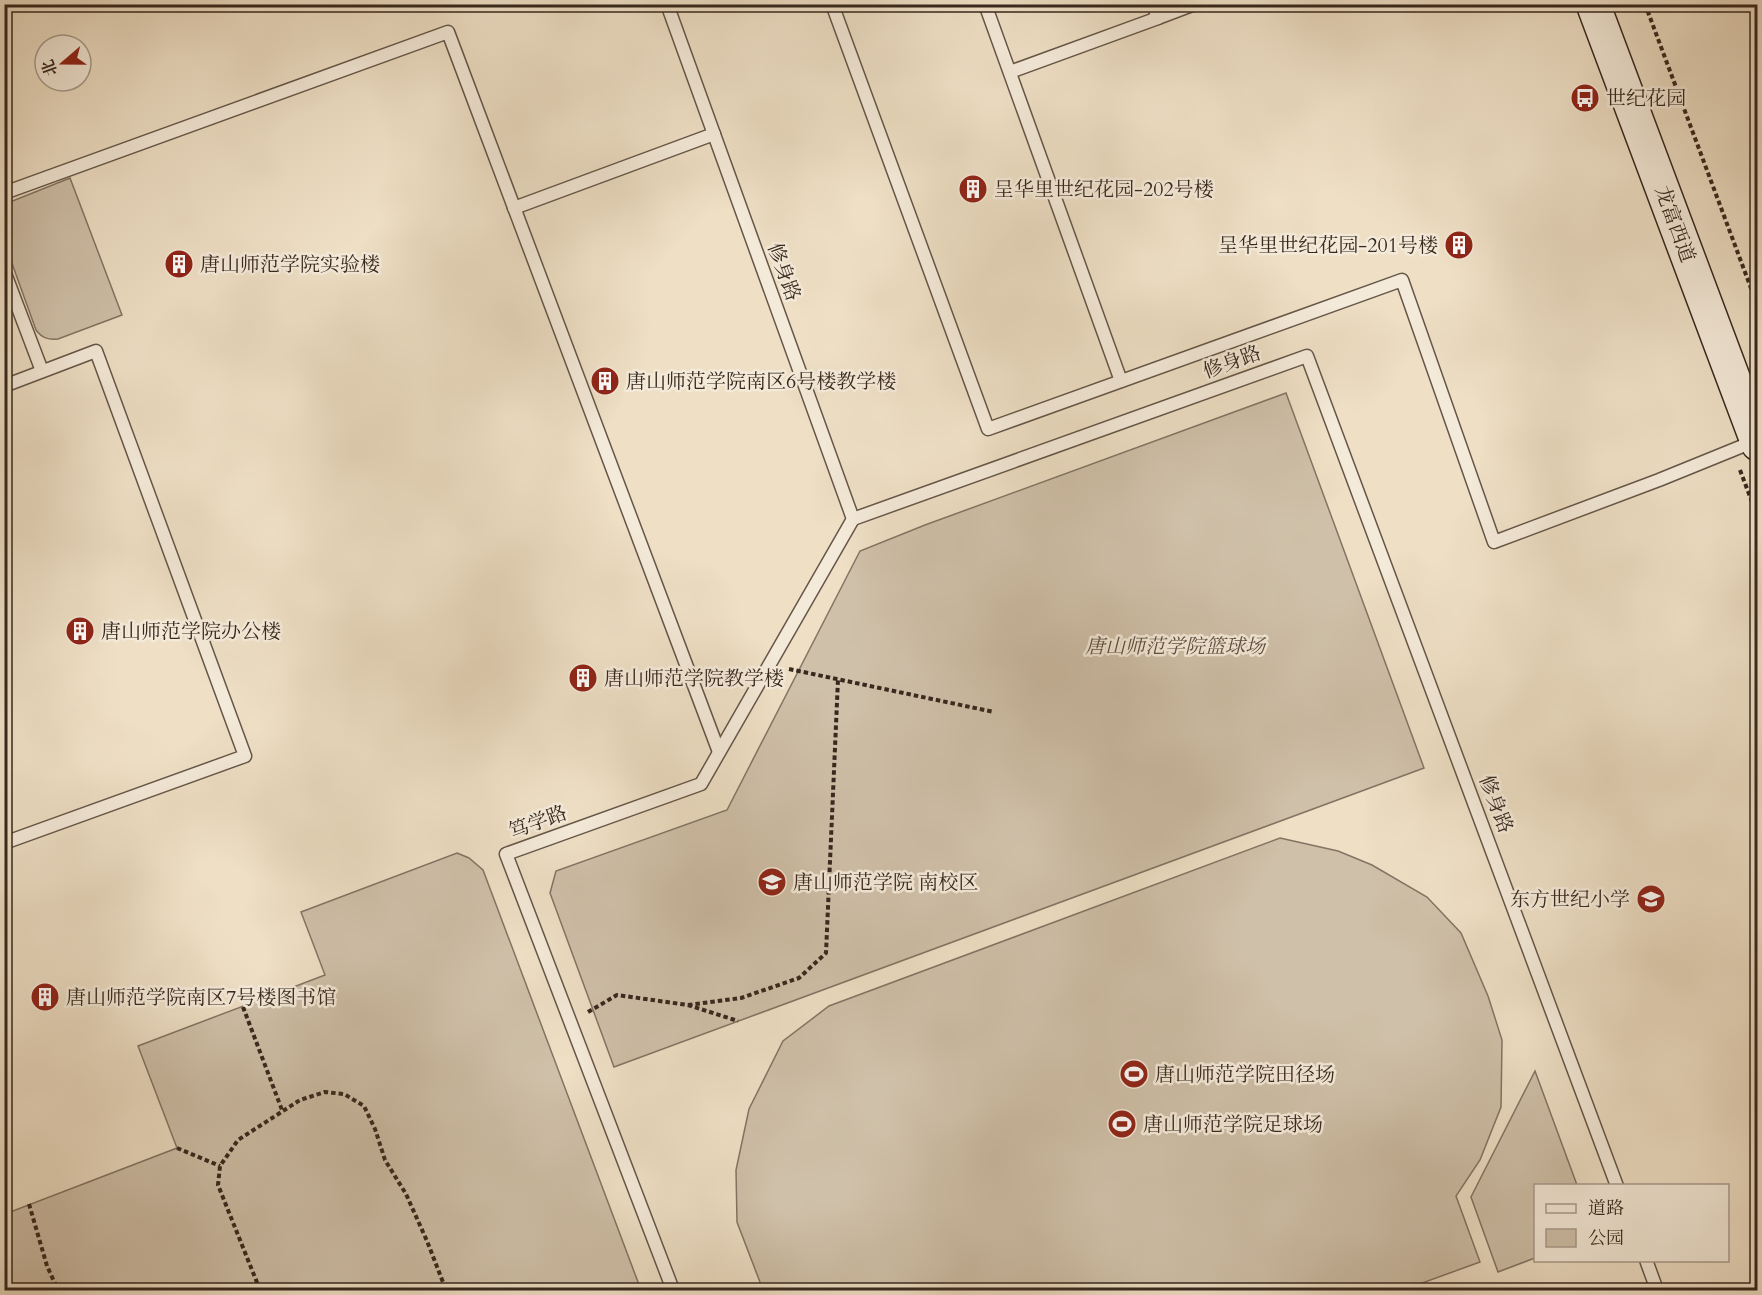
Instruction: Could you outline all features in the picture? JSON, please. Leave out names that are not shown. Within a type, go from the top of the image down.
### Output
[{"type":"main road","name":"龙富西道","points":[[1593,4],[1757,443]]},
{"type":"main road","name":"龙富西道","points":[[1615,4],[1758,386]]},
{"type":"lane","name":"修身路","points":[[667,4],[853,519],[1307,356],[1617,1184]]},
{"type":"lane","points":[[832,4],[988,429],[1401,280],[1494,542],[1757,443]]},
{"type":"lane","points":[[985,4],[1121,381]]},
{"type":"lane","points":[[1154,4],[1158,18]]},
{"type":"lane","points":[[1010,72],[1195,4]]},
{"type":"lane","points":[[4,194],[448,32],[719,752]]},
{"type":"lane","points":[[513,208],[714,134]]},
{"type":"lane","points":[[4,271],[42,371]]},
{"type":"lane","points":[[4,386],[96,351],[245,756],[4,843]]},
{"type":"lane","name":"笃学路","points":[[673,1290],[506,854],[701,784],[853,519]]},
{"type":"lane","points":[[1647,1262],[1657,1290]]},
{"type":"path","points":[[1645,4],[1758,307]]},
{"type":"path","points":[[769,664],[994,712]]},
{"type":"path","points":[[688,1005],[741,998],[799,978],[825,953],[838,678]]},
{"type":"path","points":[[571,1022],[617,995],[688,1005],[738,1021]]},
{"type":"path","points":[[243,1007],[282,1110]]},
{"type":"path","points":[[260,1290],[218,1185],[220,1166],[238,1140],[300,1100],[325,1092],[344,1094],[364,1106],[375,1129],[385,1160],[406,1194],[446,1290]]},
{"type":"path","points":[[177,1148],[220,1166]]},
{"type":"path","points":[[29,1204],[47,1266],[58,1290]]},
{"type":"green space","points":[[70,178],[122,315],[58,339],[51,339],[43,337],[36,330],[5,244],[5,204]]},
{"type":"green space","name":"唐山师范学院篮球场","points":[[1286,393],[1424,768],[614,1067],[550,893],[556,871],[727,810],[860,551]]},
{"type":"green space","name":"唐山师范学院田径场","points":[[1280,838],[1338,851],[1372,865],[1427,897],[1461,933],[1488,996],[1502,1040],[1501,1107],[1480,1160],[1456,1196],[1480,1262],[1403,1290],[763,1290],[737,1222],[736,1170],[749,1109],[783,1041],[829,1006]]},
{"type":"green space","points":[[457,853],[469,858],[483,870],[641,1290],[5,1290],[5,1214],[177,1148],[138,1046],[325,975],[301,912]]},
{"type":"green space","points":[[1535,1071],[1577,1184],[1534,1184],[1534,1258],[1498,1272],[1471,1197]]},
{"type":"place","name":"世纪花园","points":[[1585,98]]},
{"type":"place","name":"呈华里世纪花园-202号楼","points":[[973,189]]},
{"type":"place","name":"呈华里世纪花园-201号楼","points":[[1459,245]]},
{"type":"place","name":"唐山师范学院实验楼","points":[[179,264]]},
{"type":"place","name":"唐山师范学院南区6号楼教学楼","points":[[605,381]]},
{"type":"place","name":"唐山师范学院办公楼","points":[[80,631]]},
{"type":"place","name":"唐山师范学院教学楼","points":[[583,678]]},
{"type":"place","name":"唐山师范学院 南校区","points":[[772,882]]},
{"type":"place","name":"东方世纪小学","points":[[1651,899]]},
{"type":"place","name":"唐山师范学院南区7号楼图书馆","points":[[45,997]]},
{"type":"place","name":"唐山师范学院田径场","points":[[1134,1074]]},
{"type":"place","name":"唐山师范学院足球场","points":[[1122,1124]]}]
